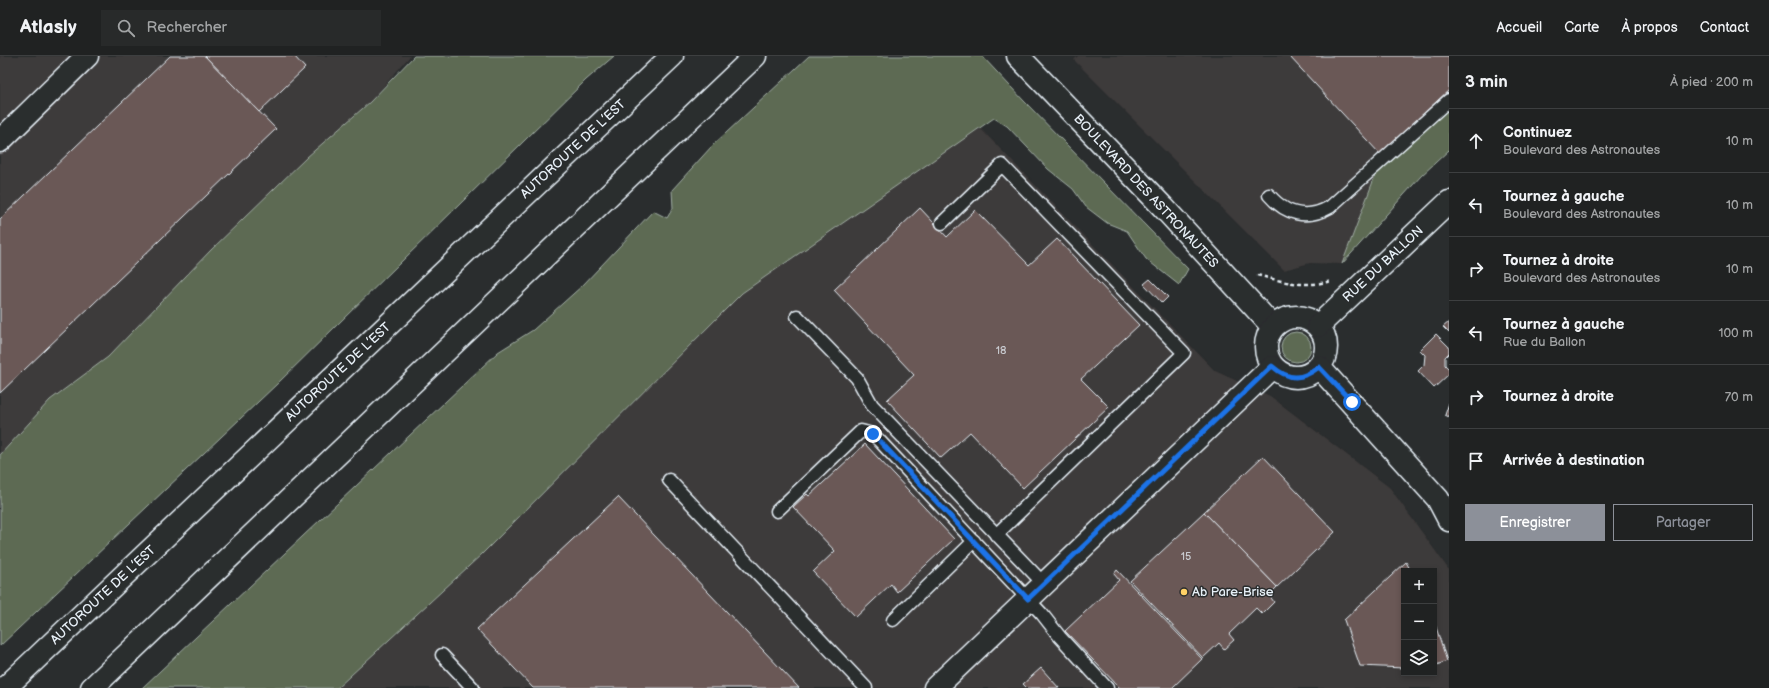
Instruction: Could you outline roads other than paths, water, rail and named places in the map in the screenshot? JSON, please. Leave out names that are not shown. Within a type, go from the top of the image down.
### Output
[{"type":"main road","points":[[0,142],[87,56]]},
{"type":"main road","name":"AUTOROUTE DE L’EST","points":[[5,688],[672,56]]},
{"type":"main road","points":[[92,688],[755,56]]},
{"type":"main road","name":"BOULEVARD DES ASTRONAUTES","points":[[1018,56],[1163,207],[1273,327]]},
{"type":"main road","name":"RUE DU BALLON","points":[[1318,326],[1449,202]]},
{"type":"main road","points":[[1295,316],[1311,320],[1318,326],[1323,333],[1326,342],[1326,350],[1319,367],[1311,373],[1301,377],[1290,377],[1280,373],[1272,366],[1268,359],[1265,342],[1273,327],[1287,318],[1295,316]]},
{"type":"main road","points":[[935,688],[1272,366]]},
{"type":"main road","points":[[1319,367],[1443,494],[1449,520]]},
{"type":"lane","points":[[1269,195],[1276,203],[1293,213],[1303,215],[1322,212],[1330,207],[1382,162],[1449,100]]},
{"type":"lane","points":[[942,223],[1002,165],[1184,353],[996,535]]},
{"type":"lane","points":[[797,316],[857,378],[872,405],[1044,584]]},
{"type":"lane","points":[[777,511],[861,431],[873,434],[1042,614],[1060,637],[1107,688]]},
{"type":"lane","points":[[669,480],[866,688]]},
{"type":"lane","points":[[893,620],[974,541]]},
{"type":"lane","points":[[442,655],[474,688]]},
{"type":"place","name":"Ab Pare-Brise","points":[[1184,592]]}]
